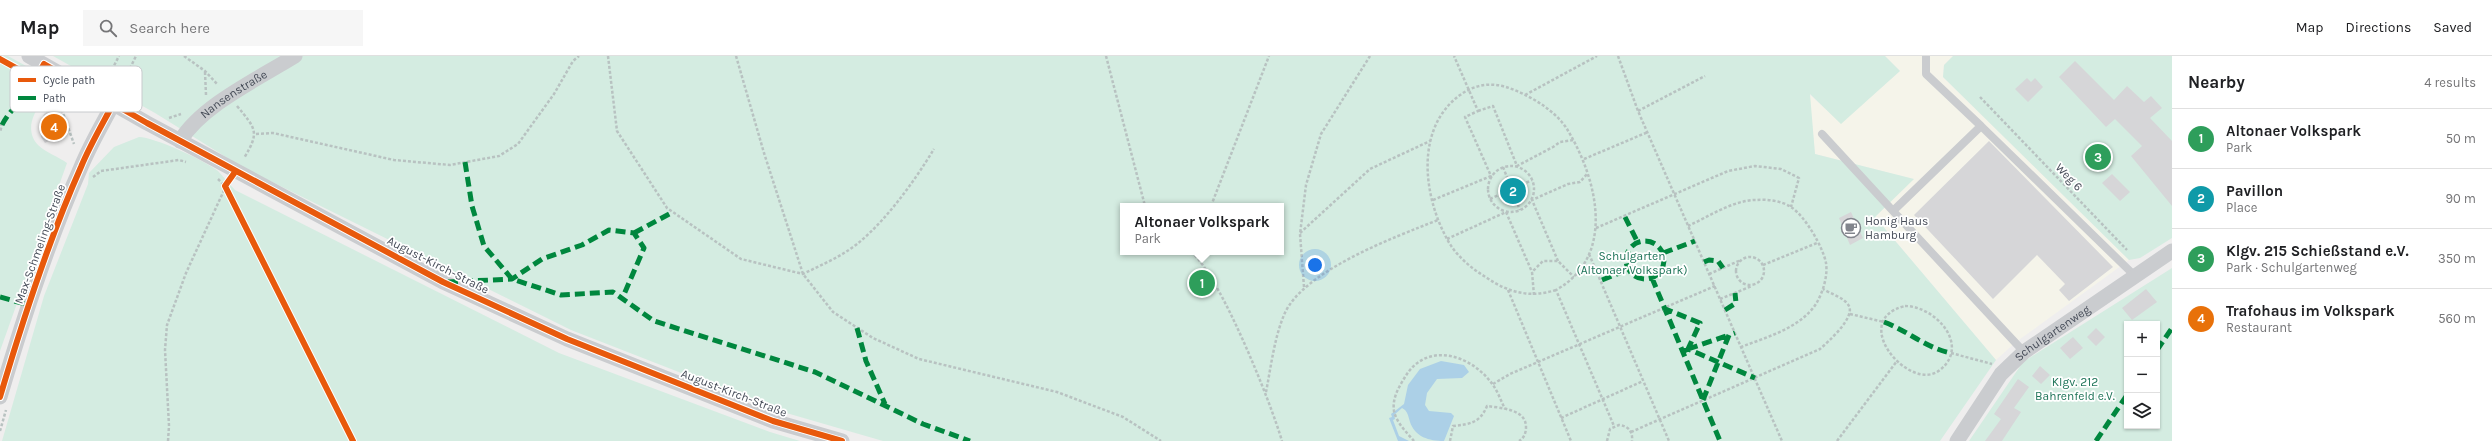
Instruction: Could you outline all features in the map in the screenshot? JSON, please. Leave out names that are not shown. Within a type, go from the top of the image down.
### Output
[{"type":"street","name":"August-Kirch-Straße","points":[[29,56],[46,66]]},
{"type":"street","name":"Nansenstraße","points":[[180,142],[191,125],[207,111],[295,56]]},
{"type":"street","name":"Max-Schmeling-Straße","points":[[0,397],[29,305],[63,209],[81,166],[109,112]]},
{"type":"street","name":"August-Kirch-Straße","points":[[127,112],[180,142],[443,282],[567,339],[774,421],[842,441]]},
{"type":"street","name":"Schulgartenweg","points":[[1957,441],[2007,368],[2024,352],[2172,251]]},
{"type":"lane","points":[[1926,56],[1926,74],[2135,276]]},
{"type":"lane","points":[[1893,211],[1981,126]]},
{"type":"lane","points":[[1822,134],[2024,352]]},
{"type":"path","points":[[114,66],[119,56]]},
{"type":"path","points":[[131,66],[136,56]]},
{"type":"path","points":[[184,56],[205,71],[220,87]]},
{"type":"path","points":[[256,134],[273,133],[402,161],[450,165],[499,156],[518,144],[554,94],[573,61],[579,56]]},
{"type":"path","points":[[608,56],[617,131],[667,208],[741,259],[804,274],[846,253],[881,221],[922,170],[934,149]]},
{"type":"path","points":[[736,56],[764,153],[804,274],[833,312],[872,338],[918,358],[1057,392],[1124,417],[1161,441]]},
{"type":"path","points":[[1106,56],[1144,203]]},
{"type":"path","points":[[1212,203],[1269,56]]},
{"type":"path","points":[[1304,287],[1300,234],[1306,185],[1321,134],[1370,56]]},
{"type":"path","points":[[1454,56],[1478,111]]},
{"type":"path","points":[[1525,95],[1597,56]]},
{"type":"path","points":[[1618,56],[1638,111],[1782,441]]},
{"type":"path","points":[[205,71],[206,98]]},
{"type":"path","points":[[1638,111],[1705,76]]},
{"type":"path","points":[[1484,85],[1500,85],[1525,95],[1554,114],[1574,140],[1584,159],[1594,196],[1596,228],[1589,253],[1574,277],[1556,290],[1534,295],[1508,289],[1474,269],[1456,253],[1438,220],[1433,200],[1428,166],[1430,140],[1442,114],[1455,98],[1468,89],[1484,85]]},
{"type":"path","points":[[1534,295],[1532,272],[1506,212],[1494,205],[1490,199],[1488,191],[1491,176],[1465,117],[1478,111],[1493,106],[1517,166],[1529,174],[1532,180],[1534,187],[1532,200],[1558,261],[1574,277]]},
{"type":"path","points":[[236,172],[253,143],[256,134],[253,124],[239,108]]},
{"type":"path","points":[[63,112],[75,146]]},
{"type":"path","points":[[0,124],[2,125],[0,132]]},
{"type":"path","points":[[1584,159],[1648,132]]},
{"type":"path","points":[[1300,234],[1370,169],[1430,140]]},
{"type":"path","points":[[1433,200],[1491,176],[1503,167],[1517,166],[1553,148],[1560,142],[1574,140]]},
{"type":"path","points":[[87,181],[101,171],[179,160],[191,163]]},
{"type":"path","points":[[1503,167],[1520,210]]},
{"type":"path","points":[[1596,228],[1728,171],[1761,167],[1781,169],[1799,178],[1791,207]]},
{"type":"path","points":[[1447,239],[1506,212],[1520,210],[1532,200],[1568,184],[1580,182],[1588,173]]},
{"type":"path","points":[[214,175],[225,186],[353,441]]},
{"type":"path","points":[[1490,199],[1532,180]]},
{"type":"path","points":[[168,441],[169,426],[165,350],[167,325],[186,272],[225,186]]},
{"type":"path","points":[[1688,226],[1730,207],[1754,200],[1770,201],[1791,207],[1806,221],[1818,243],[1826,262],[1826,276],[1823,289],[1816,304],[1803,318],[1788,328],[1741,347]]},
{"type":"path","points":[[1266,392],[1277,337],[1284,314],[1304,287],[1370,248],[1438,220]]},
{"type":"path","points":[[1763,266],[1818,243]]},
{"type":"path","points":[[1589,253],[1669,441]]},
{"type":"path","points":[[1195,255],[1214,284],[1266,392],[1282,441]]},
{"type":"path","points":[[1709,274],[1744,259],[1755,258],[1763,266],[1762,279],[1754,285],[1720,299]]},
{"type":"path","points":[[1744,259],[1738,266],[1737,276],[1743,283],[1754,285]]},
{"type":"path","points":[[1532,272],[1543,261],[1558,261]]},
{"type":"path","points":[[1493,384],[1538,362],[1714,286]]},
{"type":"path","points":[[1508,289],[1571,441]]},
{"type":"path","points":[[1631,432],[1820,349],[1839,331],[1850,314],[1850,307],[1844,301],[1823,289]]},
{"type":"path","points":[[1556,290],[1614,426]]},
{"type":"path","points":[[1914,306],[1922,308],[1932,313],[1948,331],[1951,353],[1948,363],[1938,371],[1928,374],[1915,372],[1897,361],[1888,352],[1884,344],[1882,328],[1884,322],[1890,312],[1897,308],[1914,306]]},
{"type":"path","points":[[1850,314],[1884,322]]},
{"type":"path","points":[[1951,353],[2007,368]]},
{"type":"path","points":[[1414,441],[1395,415],[1394,398],[1407,373],[1421,360],[1434,354],[1446,354],[1467,361],[1493,384],[1505,409]]},
{"type":"path","points":[[1837,441],[1897,361]]},
{"type":"path","points":[[1561,418],[1643,382]]},
{"type":"path","points":[[1450,441],[1453,426],[1474,423],[1483,416],[1488,406],[1518,413],[1525,421],[1526,431],[1519,441]]},
{"type":"path","points":[[1607,441],[1608,433],[1614,426],[1624,425],[1631,432],[1632,441]]},
{"type":"shaded area","points":[[1885,56],[1953,56],[1944,65],[1943,77],[2129,260],[2016,342],[1996,360],[1875,217],[1913,179],[1815,154],[1809,94],[1841,123],[1900,71]]},
{"type":"green space","points":[[0,56],[8,56],[26,66],[10,66],[10,112],[36,112],[32,120],[31,129],[33,137],[38,145],[44,150],[67,163],[0,351]]},
{"type":"green space","name":"Schulgarten (Altonaer Volkspark)","points":[[53,56],[1885,56],[1900,71],[1841,124],[1810,94],[1815,154],[1914,179],[1875,217],[1996,360],[1940,441],[883,441],[776,410],[571,330],[242,167],[142,106],[142,66],[71,66]]},
{"type":"green space","points":[[1953,56],[2172,56],[2172,238],[2140,258],[2129,260],[1943,77],[1944,65]]},
{"type":"green space","points":[[139,137],[167,145],[203,161],[218,171],[235,190],[559,353],[770,432],[800,441],[2,441],[44,296],[88,184],[89,173],[114,147]]},
{"type":"green space","name":"Klgv. 212 Bahrenfeld e.V.","points":[[2172,268],[2172,441],[1969,441],[2023,362]]},
{"type":"water","points":[[1441,361],[1464,365],[1469,372],[1462,378],[1437,379],[1427,393],[1425,405],[1429,411],[1451,413],[1454,416],[1444,441],[1428,439],[1419,435],[1412,427],[1407,412],[1402,408],[1394,415],[1395,419],[1393,420],[1399,436],[1409,441],[1398,441],[1389,418],[1392,417],[1391,414],[1404,404],[1408,385],[1420,369]]},
{"type":"building","points":[[2075,61],[2114,100],[2127,86],[2144,102],[2151,96],[2162,108],[2150,118],[2172,141],[2172,206],[2131,156],[2142,146],[2115,119],[2106,127],[2059,77]]},
{"type":"building","points":[[2027,78],[2031,82],[2035,78],[2043,87],[2028,102],[2015,89]]},
{"type":"building","points":[[50,112],[55,115],[58,127],[53,139],[45,143],[41,137],[40,124],[44,114]]},
{"type":"building","points":[[1989,141],[2113,267],[2069,301],[2059,290],[2065,284],[2037,255],[1993,299],[1914,215]]},
{"type":"building","points":[[2112,174],[2130,192],[2120,201],[2102,183]]},
{"type":"building","points":[[1513,181],[1520,186],[1521,189],[1516,196],[1513,197],[1506,192],[1505,189],[1510,182]]},
{"type":"building","name":"Honig Haus Hamburg","points":[[1851,212],[1863,238],[1850,245],[1839,218]]},
{"type":"building","points":[[2146,289],[2157,302],[2132,320],[2122,308]]},
{"type":"building","points":[[2096,328],[2105,337],[2096,346],[2087,337]]},
{"type":"building","points":[[2073,337],[2083,348],[2070,359],[2060,348]]},
{"type":"building","points":[[2040,366],[2050,375],[2041,384],[2032,376]]},
{"type":"building","points":[[2018,379],[2029,387],[2014,408],[2021,412],[2002,441],[1985,441],[2001,419],[1994,414]]},
{"type":"marked path","points":[[2,125],[11,112]]},
{"type":"marked path","points":[[465,162],[472,206],[484,246],[512,279],[561,295],[613,292],[654,321],[815,372],[923,424],[970,441]]},
{"type":"marked path","points":[[634,233],[673,212]]},
{"type":"marked path","points":[[1625,217],[1638,243]]},
{"type":"marked path","points":[[448,282],[512,279],[542,259],[582,245],[609,230],[634,233],[644,248],[622,299]]},
{"type":"marked path","points":[[1645,241],[1655,244],[1661,250],[1664,260],[1661,270],[1655,276],[1645,279],[1635,276],[1629,270],[1626,260],[1629,250],[1635,244],[1645,241]]},
{"type":"marked path","points":[[1663,253],[1695,241]]},
{"type":"marked path","points":[[1704,262],[1709,260],[1718,261],[1723,268]]},
{"type":"marked path","points":[[1602,280],[1629,269]]},
{"type":"marked path","points":[[1652,278],[1720,441]]},
{"type":"marked path","points":[[1725,310],[1736,303],[1735,293]]},
{"type":"marked path","points":[[0,297],[29,305]]},
{"type":"marked path","points":[[1663,308],[1700,323],[1688,349]]},
{"type":"marked path","points":[[1884,322],[1933,347],[1951,353]]},
{"type":"marked path","points":[[857,328],[866,361],[885,404]]},
{"type":"marked path","points":[[2160,346],[2172,328]]},
{"type":"marked path","points":[[1703,400],[1729,335],[1735,333]]},
{"type":"marked path","points":[[1688,349],[1729,335]]},
{"type":"marked path","points":[[1682,352],[1688,349],[1755,378]]},
{"type":"marked path","points":[[2096,441],[2124,399]]},
{"type":"cycle path","points":[[0,59],[13,66]]},
{"type":"cycle path","points":[[43,66],[44,64],[47,66]]},
{"type":"cycle path","points":[[0,397],[27,309],[58,223],[92,143],[109,112]]},
{"type":"cycle path","points":[[128,112],[443,282],[567,339],[773,421],[842,441]]},
{"type":"cycle path","points":[[235,172],[225,186],[353,441]]},
{"type":"place","name":"Trafohaus im Volkspark","points":[[54,127]]},
{"type":"place","name":"Klgv. 215 Schießstand e.V.","points":[[2098,157]]},
{"type":"place","name":"Pavillon","points":[[1513,191]]},
{"type":"place","name":"Honig Haus Hamburg","points":[[1851,228]]},
{"type":"place","name":"Altonaer Volkspark","points":[[1202,283]]}]
